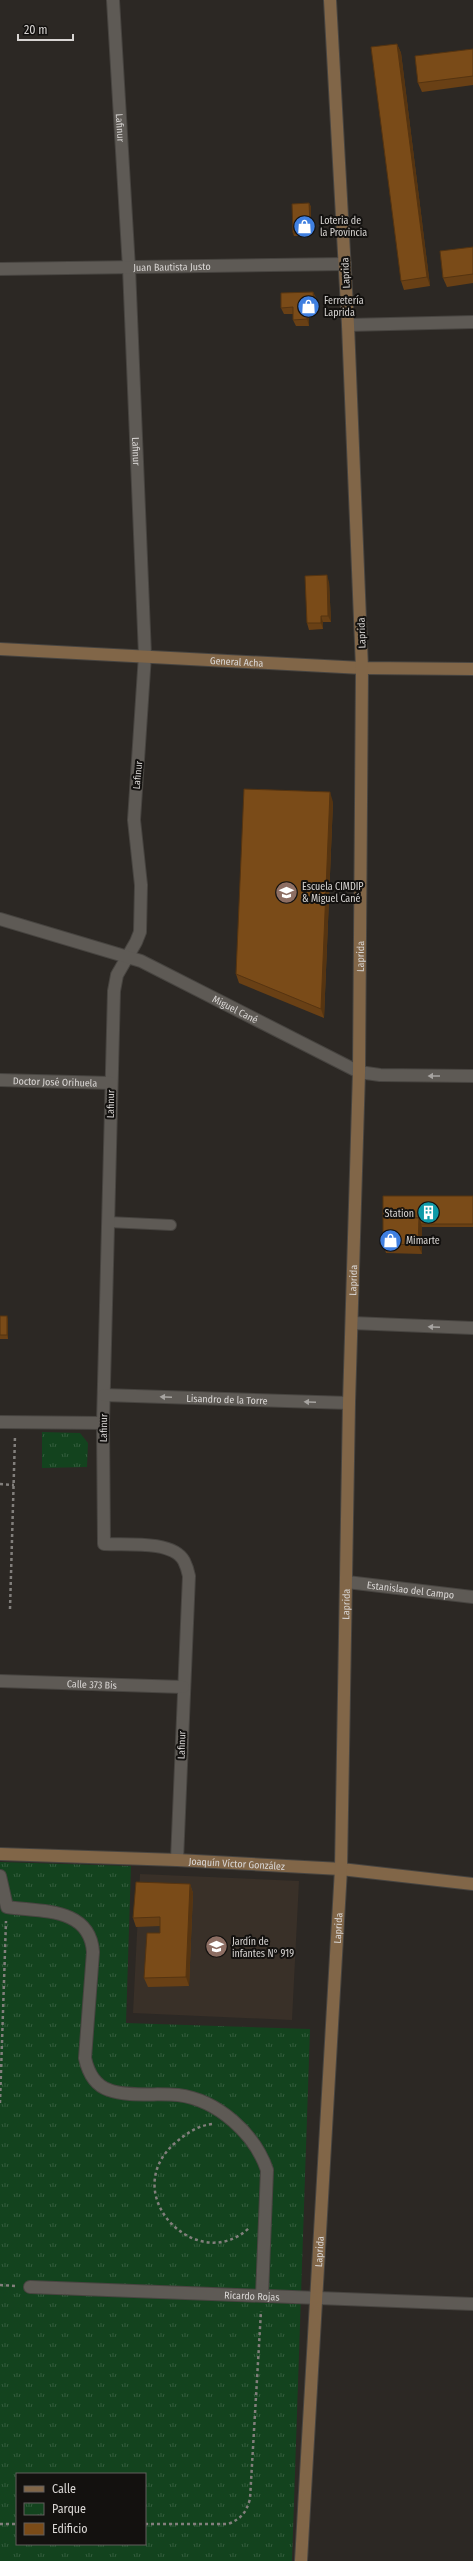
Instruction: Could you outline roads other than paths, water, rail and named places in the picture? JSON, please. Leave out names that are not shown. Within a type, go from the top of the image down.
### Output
[{"type":"street","name":"Lafinur","points":[[113,0],[129,268],[145,655],[134,820],[142,901],[140,932],[117,975],[114,991],[101,1544],[163,1546],[173,1550],[184,1560],[189,1576],[183,1687],[177,1860]]},
{"type":"street","name":"Laprida","points":[[301,2561],[341,1869],[349,1403],[359,1072],[362,668],[348,325],[330,0]]},
{"type":"street","name":"Juan Bautista Justo","points":[[0,269],[345,264]]},
{"type":"street","points":[[348,325],[473,322]]},
{"type":"street","name":"General Acha","points":[[0,649],[145,655],[362,668],[473,669]]},
{"type":"street","name":"Miguel Cané","points":[[0,919],[127,956],[359,1072],[380,1075],[473,1076]]},
{"type":"street","name":"Doctor José Orihuela","points":[[0,1080],[111,1083]]},
{"type":"street","points":[[352,1323],[473,1328]]},
{"type":"street","name":"Lisandro de la Torre","points":[[104,1395],[349,1403]]},
{"type":"street","points":[[0,1422],[103,1423]]},
{"type":"street","name":"Estanislao del Campo","points":[[347,1582],[473,1597]]},
{"type":"street","name":"Calle 373 Bis","points":[[0,1681],[183,1687]]},
{"type":"street","name":"Joaquín Víctor González","points":[[0,1854],[177,1860],[341,1869],[473,1884]]},
{"type":"street","points":[[0,1876],[7,1907],[66,1915],[87,1929],[92,1939],[93,1952],[85,2058],[88,2071],[94,2081],[109,2090],[180,2095],[202,2102],[221,2112],[248,2135],[262,2156],[267,2170],[264,2214],[262,2295]]},
{"type":"street","name":"Ricardo Rojas","points":[[30,2287],[316,2296],[473,2304]]},
{"type":"lane","points":[[108,1222],[171,1225]]},
{"type":"place","name":"Loteria de la Provincia","points":[[304,226]]},
{"type":"place","name":"Ferretería Laprida","points":[[308,306]]},
{"type":"place","name":"Escuela CIMDIP & Miguel Cané","points":[[286,892]]},
{"type":"place","name":"Station","points":[[429,1213]]},
{"type":"place","name":"Mimarte","points":[[391,1240]]},
{"type":"place","name":"Jardín de infantes N° 919","points":[[216,1947]]}]
